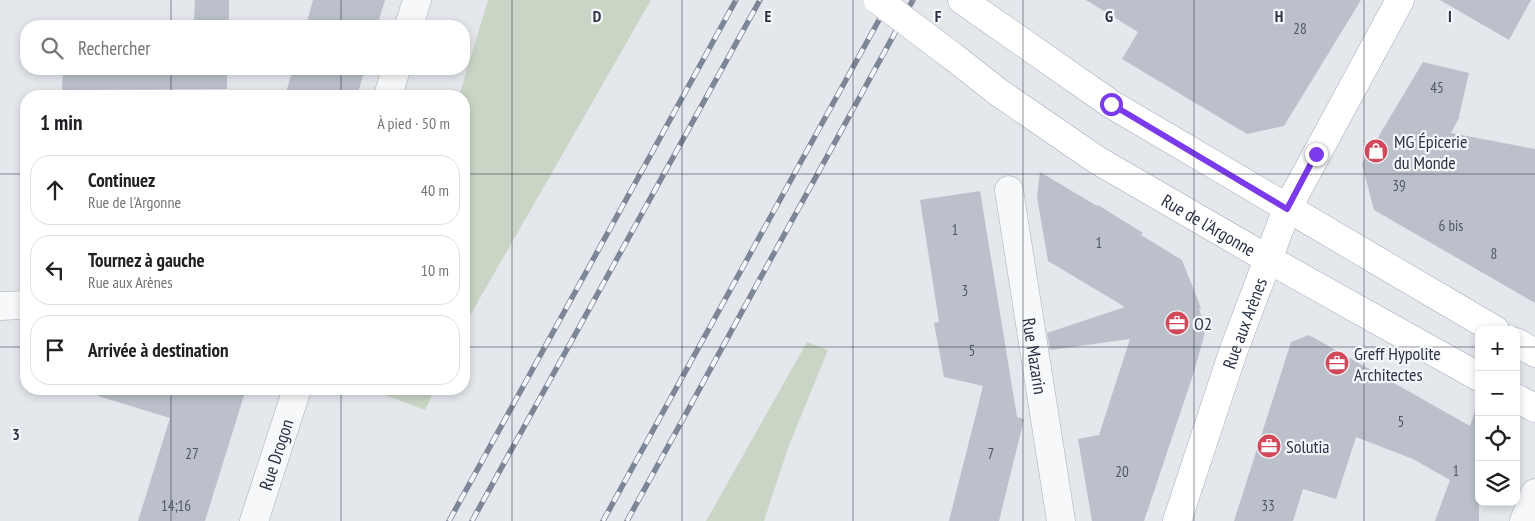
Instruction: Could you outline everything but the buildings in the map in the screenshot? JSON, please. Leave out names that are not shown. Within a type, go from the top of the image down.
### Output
[{"type":"main road","name":"Rue de l'Argonne","points":[[878,0],[998,92],[1096,160],[1475,375]]},
{"type":"main road","name":"Rue aux Arènes","points":[[1178,521],[1233,352],[1287,209],[1400,0]]},
{"type":"main road","points":[[971,6],[1100,98],[1488,326]]},
{"type":"main road","points":[[1520,344],[1535,353]]},
{"type":"main road","points":[[1520,400],[1535,408]]},
{"type":"street","points":[[411,20],[416,0]]},
{"type":"street","points":[[390,90],[394,75]]},
{"type":"street","name":"Rue Mazarin","points":[[1009,190],[1061,521]]},
{"type":"street","points":[[0,306],[20,305]]},
{"type":"street","name":"Rue Drogon","points":[[254,521],[295,395]]},
{"type":"street","points":[[1524,521],[1535,493]]},
{"type":"green space","points":[[488,0],[651,0],[470,316],[470,90],[461,90],[465,75],[470,75],[470,60]]},
{"type":"green space","points":[[807,342],[828,350],[788,448],[764,521],[706,521]]},
{"type":"green space","points":[[385,395],[432,395],[425,410]]},
{"type":"railway","points":[[449,521],[736,0]]},
{"type":"railway","points":[[472,521],[760,0]]},
{"type":"railway","points":[[603,521],[890,0]]},
{"type":"railway","points":[[627,521],[913,0]]},
{"type":"place","name":"MG Épicerie du Monde","points":[[1376,151]]},
{"type":"place","name":"O2","points":[[1177,323]]},
{"type":"place","name":"Greff Hypolite Architectes","points":[[1337,363]]},
{"type":"place","name":"Solutia","points":[[1269,446]]},
{"type":"route","points":[[1111,104],[1287,209],[1316,154]]}]
